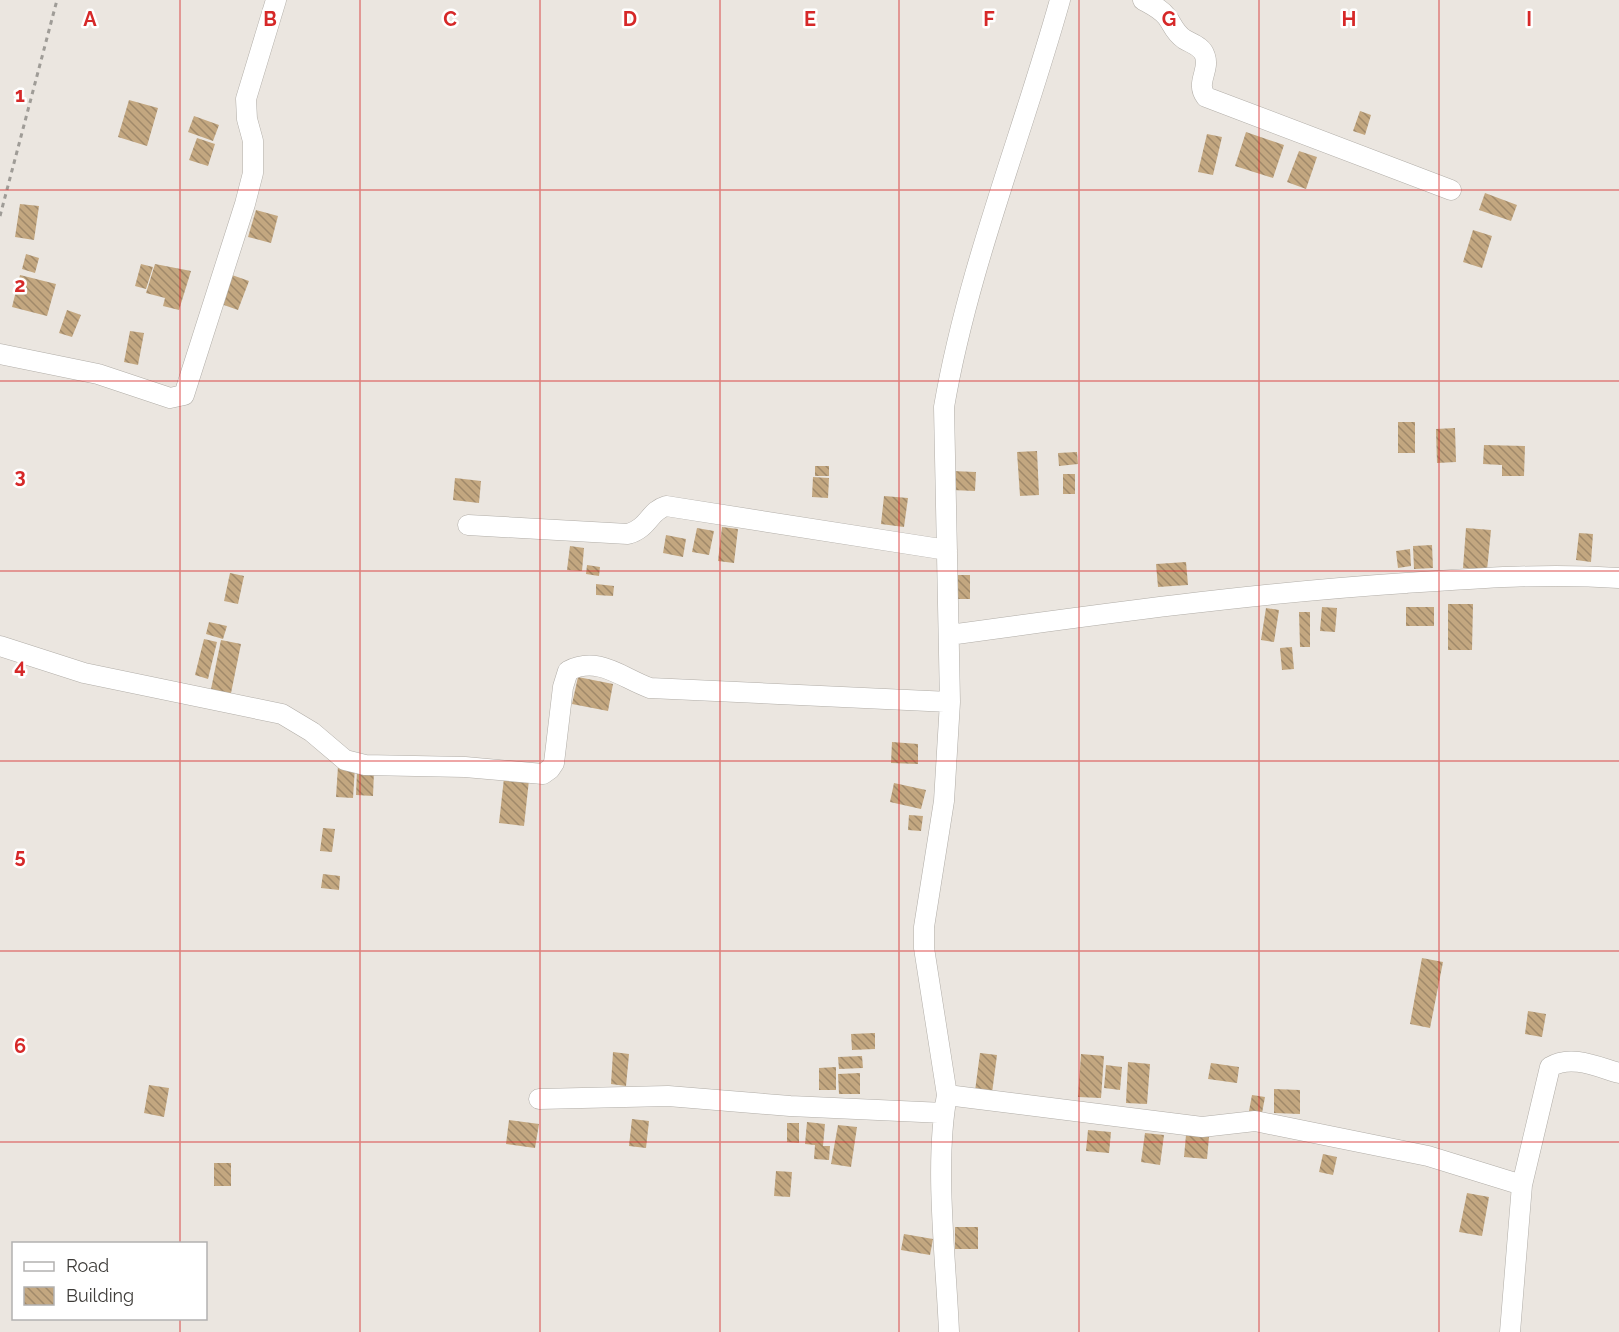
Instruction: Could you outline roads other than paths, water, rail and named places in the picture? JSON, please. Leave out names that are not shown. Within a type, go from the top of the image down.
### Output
[{"type":"street","points":[[0,354],[98,374],[170,398],[184,395],[253,173],[253,141],[247,119],[246,99],[276,0]]},
{"type":"street","points":[[949,1332],[943,1194],[945,1104],[924,937],[944,801],[950,702],[944,407],[950,370],[988,228],[1040,73],[1060,0]]},
{"type":"street","points":[[1143,0],[1157,7],[1167,17],[1173,31],[1200,48],[1205,54],[1207,63],[1201,84],[1206,97],[1216,103],[1451,190]]},
{"type":"street","points":[[468,525],[628,534],[644,528],[659,508],[666,506],[947,550]]},
{"type":"street","points":[[949,635],[1102,613],[1333,588],[1558,574],[1619,578]]},
{"type":"street","points":[[0,646],[84,673],[282,714],[312,732],[345,760],[365,765],[465,767],[543,774],[554,763],[563,687],[568,671],[588,664],[605,666],[650,688],[950,702]]},
{"type":"street","points":[[1510,1332],[1522,1185],[1550,1067],[1558,1062],[1574,1061],[1619,1073]]},
{"type":"street","points":[[539,1099],[668,1096],[790,1106],[945,1104],[1202,1127],[1255,1122],[1428,1156],[1522,1185]]}]
